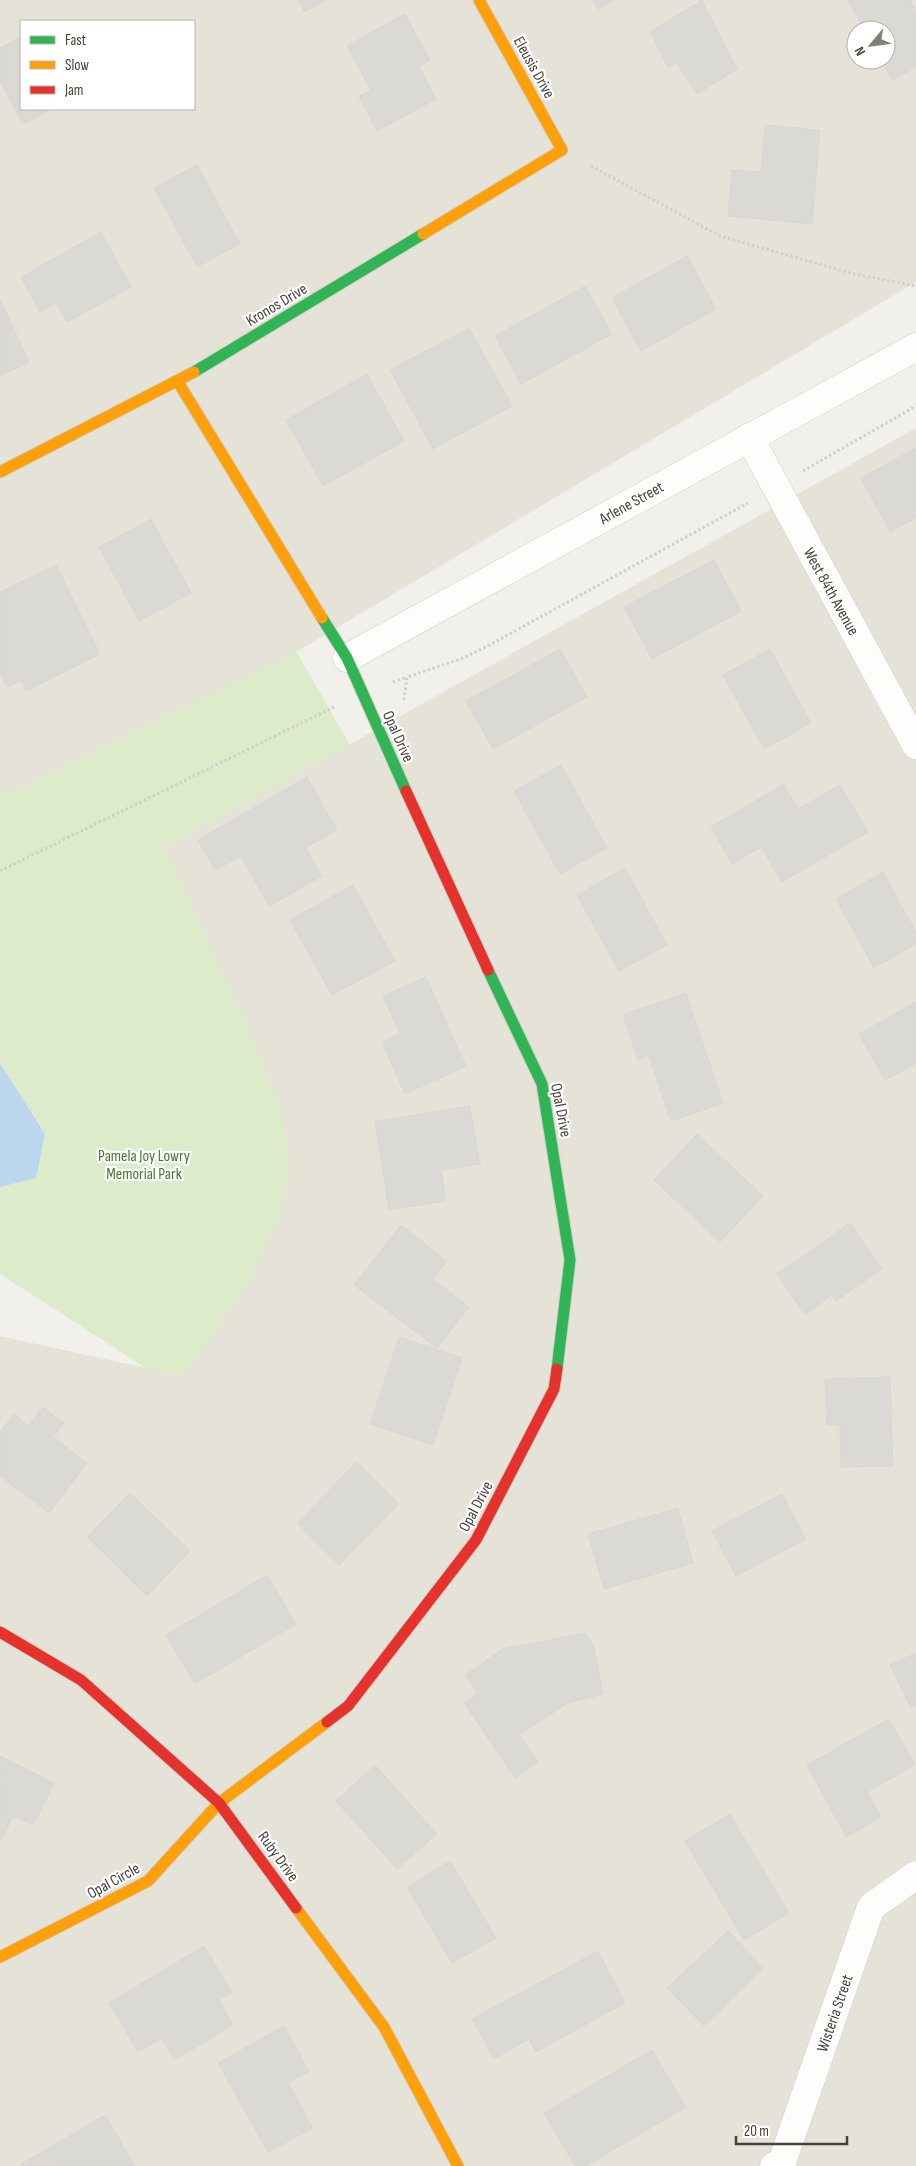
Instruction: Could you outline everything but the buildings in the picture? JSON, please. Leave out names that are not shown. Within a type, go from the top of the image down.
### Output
[{"type":"street","name":"Eleusis Drive","points":[[479,0],[562,150]]},
{"type":"street","name":"Kronos Drive","points":[[0,472],[178,382],[562,150]]},
{"type":"street","name":"Arlene Street","points":[[347,658],[916,347]]},
{"type":"street","name":"Opal Drive","points":[[178,382],[347,658],[449,888],[542,1084],[570,1260],[554,1388],[476,1540],[348,1706],[219,1803]]},
{"type":"street","name":"West 84th Avenue","points":[[749,437],[916,745]]},
{"type":"street","name":"Ruby Drive","points":[[0,1632],[81,1680],[219,1803],[384,2027],[458,2166]]},
{"type":"street","name":"Opal Circle","points":[[0,1958],[148,1881],[219,1803]]},
{"type":"street","name":"Wisteria Street","points":[[780,2165],[871,1907],[916,1875]]},
{"type":"path","points":[[562,150],[720,236],[854,274],[916,286]]},
{"type":"path","points":[[404,700],[407,677],[461,659],[484,648],[776,487],[916,406]]},
{"type":"path","points":[[0,871],[331,708]]},
{"type":"shaded area","points":[[0,0],[916,0],[916,282],[298,651],[13,793],[0,794]]},
{"type":"shaded area","points":[[916,428],[916,2166],[0,2166],[0,1336],[183,1376],[164,848]]},
{"type":"green space","name":"Pamela Joy Lowry Memorial Park","points":[[296,651],[350,745],[164,848],[239,1006],[281,1108],[290,1174],[279,1219],[252,1276],[184,1376],[149,1370],[0,1274],[0,793],[11,792]]},
{"type":"water","points":[[0,1063],[45,1134],[36,1178],[0,1187]]},
{"type":"traffic: fast","points":[[194,372],[423,234]]},
{"type":"traffic: fast","points":[[322,618],[347,658],[406,791]]},
{"type":"traffic: fast","points":[[488,970],[542,1084],[570,1260],[557,1369]]},
{"type":"traffic: slow","points":[[423,234],[562,150],[479,0]]},
{"type":"traffic: slow","points":[[0,472],[194,372]]},
{"type":"traffic: slow","points":[[178,382],[322,618]]},
{"type":"traffic: slow","points":[[0,1957],[148,1881],[219,1803],[327,1722]]},
{"type":"traffic: slow","points":[[296,1908],[384,2027],[458,2166]]},
{"type":"traffic: jam","points":[[406,791],[488,970]]},
{"type":"traffic: jam","points":[[327,1722],[348,1706],[476,1540],[554,1389],[557,1369]]},
{"type":"traffic: jam","points":[[0,1632],[81,1680],[219,1803],[296,1908]]}]
